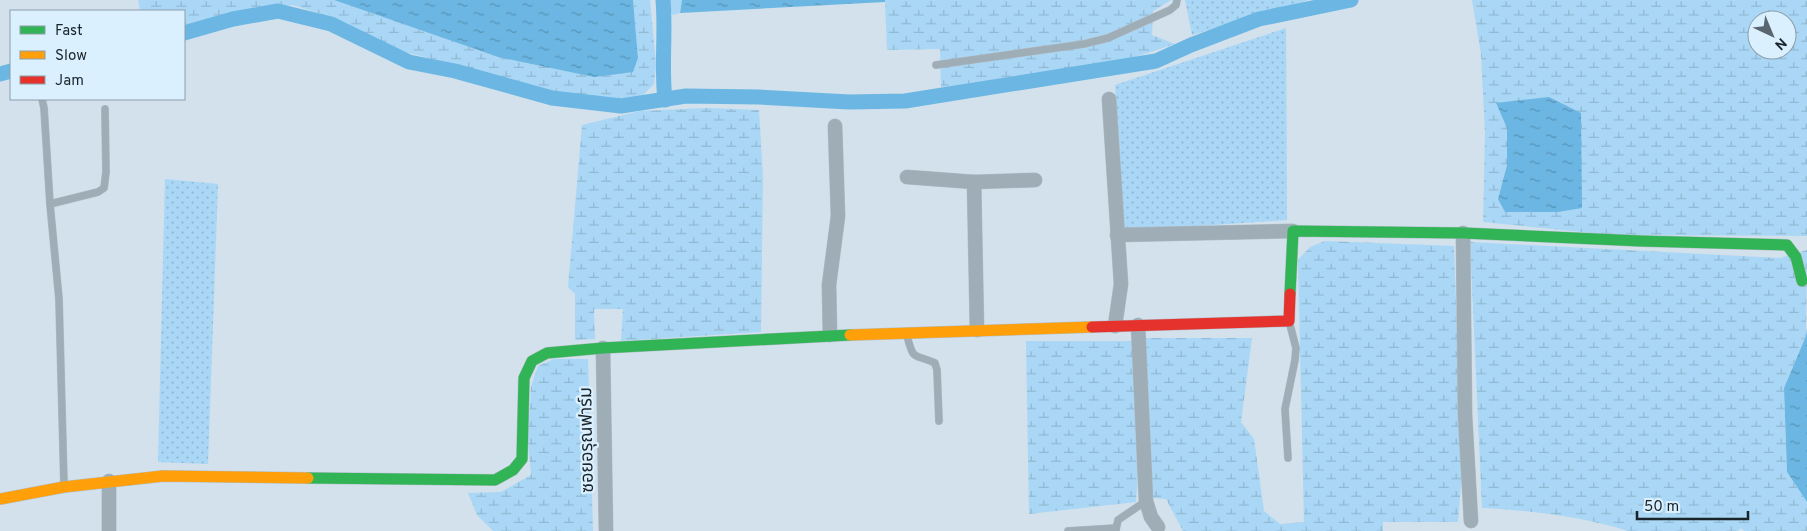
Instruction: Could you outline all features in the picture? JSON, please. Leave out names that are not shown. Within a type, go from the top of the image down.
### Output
[{"type":"street","points":[[1109,99],[1120,284],[1115,326]]},
{"type":"street","points":[[830,335],[829,285],[838,216],[836,126]]},
{"type":"street","points":[[907,176],[974,182],[1034,180]]},
{"type":"street","points":[[974,182],[977,330]]},
{"type":"street","points":[[1117,235],[1293,230],[1463,233],[1787,245],[1799,259],[1802,281]]},
{"type":"street","points":[[0,499],[64,487],[163,476],[495,480],[513,470],[522,459],[524,378],[532,361],[547,353],[830,335],[1289,321],[1293,230]]},
{"type":"street","points":[[1463,233],[1465,414],[1472,521]]},
{"type":"street","points":[[1138,325],[1146,501],[1151,517],[1158,527]]},
{"type":"street","name":"ซอยอรุณฟาร์ม","points":[[603,348],[606,531]]},
{"type":"street","points":[[109,482],[109,531]]},
{"type":"lane","points":[[936,65],[1108,38],[1170,10],[1176,5],[1177,0]]},
{"type":"lane","points":[[42,100],[59,299],[64,487]]},
{"type":"lane","points":[[50,204],[98,192],[104,188],[106,172],[105,109]]},
{"type":"lane","points":[[1288,458],[1285,409],[1296,348],[1289,321]]},
{"type":"lane","points":[[906,333],[912,353],[935,363],[937,370],[939,421]]},
{"type":"lane","points":[[1068,531],[1116,529],[1118,520],[1146,501]]},
{"type":"green space","points":[[138,0],[334,0],[498,57],[638,58],[633,0],[650,0],[656,65],[654,84],[643,95],[622,100],[576,97],[390,48],[321,14],[293,5],[249,11],[185,26],[185,10],[140,10]]},
{"type":"green space","points":[[666,0],[682,0],[680,13],[673,15],[666,5]]},
{"type":"green space","points":[[885,0],[1171,0],[1153,11],[1152,35],[1175,44],[1126,60],[941,88],[940,49],[887,50]]},
{"type":"green space","points":[[1185,0],[1309,0],[1192,35]]},
{"type":"green space","points":[[1472,0],[1807,0],[1807,236],[1611,235],[1483,222],[1485,133],[1481,54]],"holes":[[[1496,103],[1558,212],[1498,199],[1507,165],[1507,128]]]},
{"type":"green space","points":[[1286,28],[1287,220],[1123,231],[1115,85]]},
{"type":"green space","points":[[707,108],[759,110],[763,176],[761,332],[621,341],[623,309],[594,309],[595,339],[575,340],[575,294],[568,287],[582,125],[640,111]]},
{"type":"green space","points":[[165,179],[218,184],[208,464],[158,462]]},
{"type":"green space","points":[[1325,241],[1454,246],[1462,472],[1458,522],[1383,522],[1383,531],[1183,531],[1166,499],[1152,498],[1144,338],[1252,338],[1241,422],[1254,439],[1264,511],[1280,524],[1304,522],[1298,260],[1310,247]]},
{"type":"green space","points":[[1470,242],[1780,258],[1807,250],[1806,336],[1784,388],[1787,472],[1807,502],[1807,531],[1744,531],[1741,528],[1738,531],[1628,531],[1556,515],[1482,508]]},
{"type":"green space","points":[[1026,341],[1133,341],[1138,475],[1136,502],[1029,514]]},
{"type":"green space","points":[[554,359],[588,359],[593,531],[493,531],[477,515],[468,493],[501,492],[531,475],[528,440],[531,387],[538,366]]},
{"type":"water","points":[[334,0],[633,0],[638,58],[633,72],[594,77],[498,57]]},
{"type":"water","points":[[682,0],[885,0],[885,2],[680,13]]},
{"type":"water","points":[[1549,97],[1581,113],[1582,208],[1558,212],[1505,212],[1498,199],[1507,165],[1507,128],[1496,103]]},
{"type":"water","points":[[1807,328],[1807,502],[1787,472],[1784,388],[1806,336]]},
{"type":"waterway","points":[[663,0],[665,100]]},
{"type":"waterway","points":[[185,33],[233,19],[278,11],[331,24],[409,62],[455,71],[552,98],[621,106],[686,96],[759,97],[849,102],[905,101],[1156,61],[1191,45],[1259,19],[1351,0]]},
{"type":"waterway","points":[[0,74],[10,71]]},
{"type":"traffic: fast","points":[[1290,294],[1293,231],[1463,233],[1787,245],[1796,257],[1802,281]]},
{"type":"traffic: fast","points":[[308,478],[495,480],[513,470],[522,459],[524,378],[532,361],[547,353],[603,348],[850,335]]},
{"type":"traffic: slow","points":[[850,335],[1092,327]]},
{"type":"traffic: slow","points":[[0,499],[64,487],[163,476],[308,478]]},
{"type":"traffic: jam","points":[[1092,327],[1289,321],[1290,294]]}]
